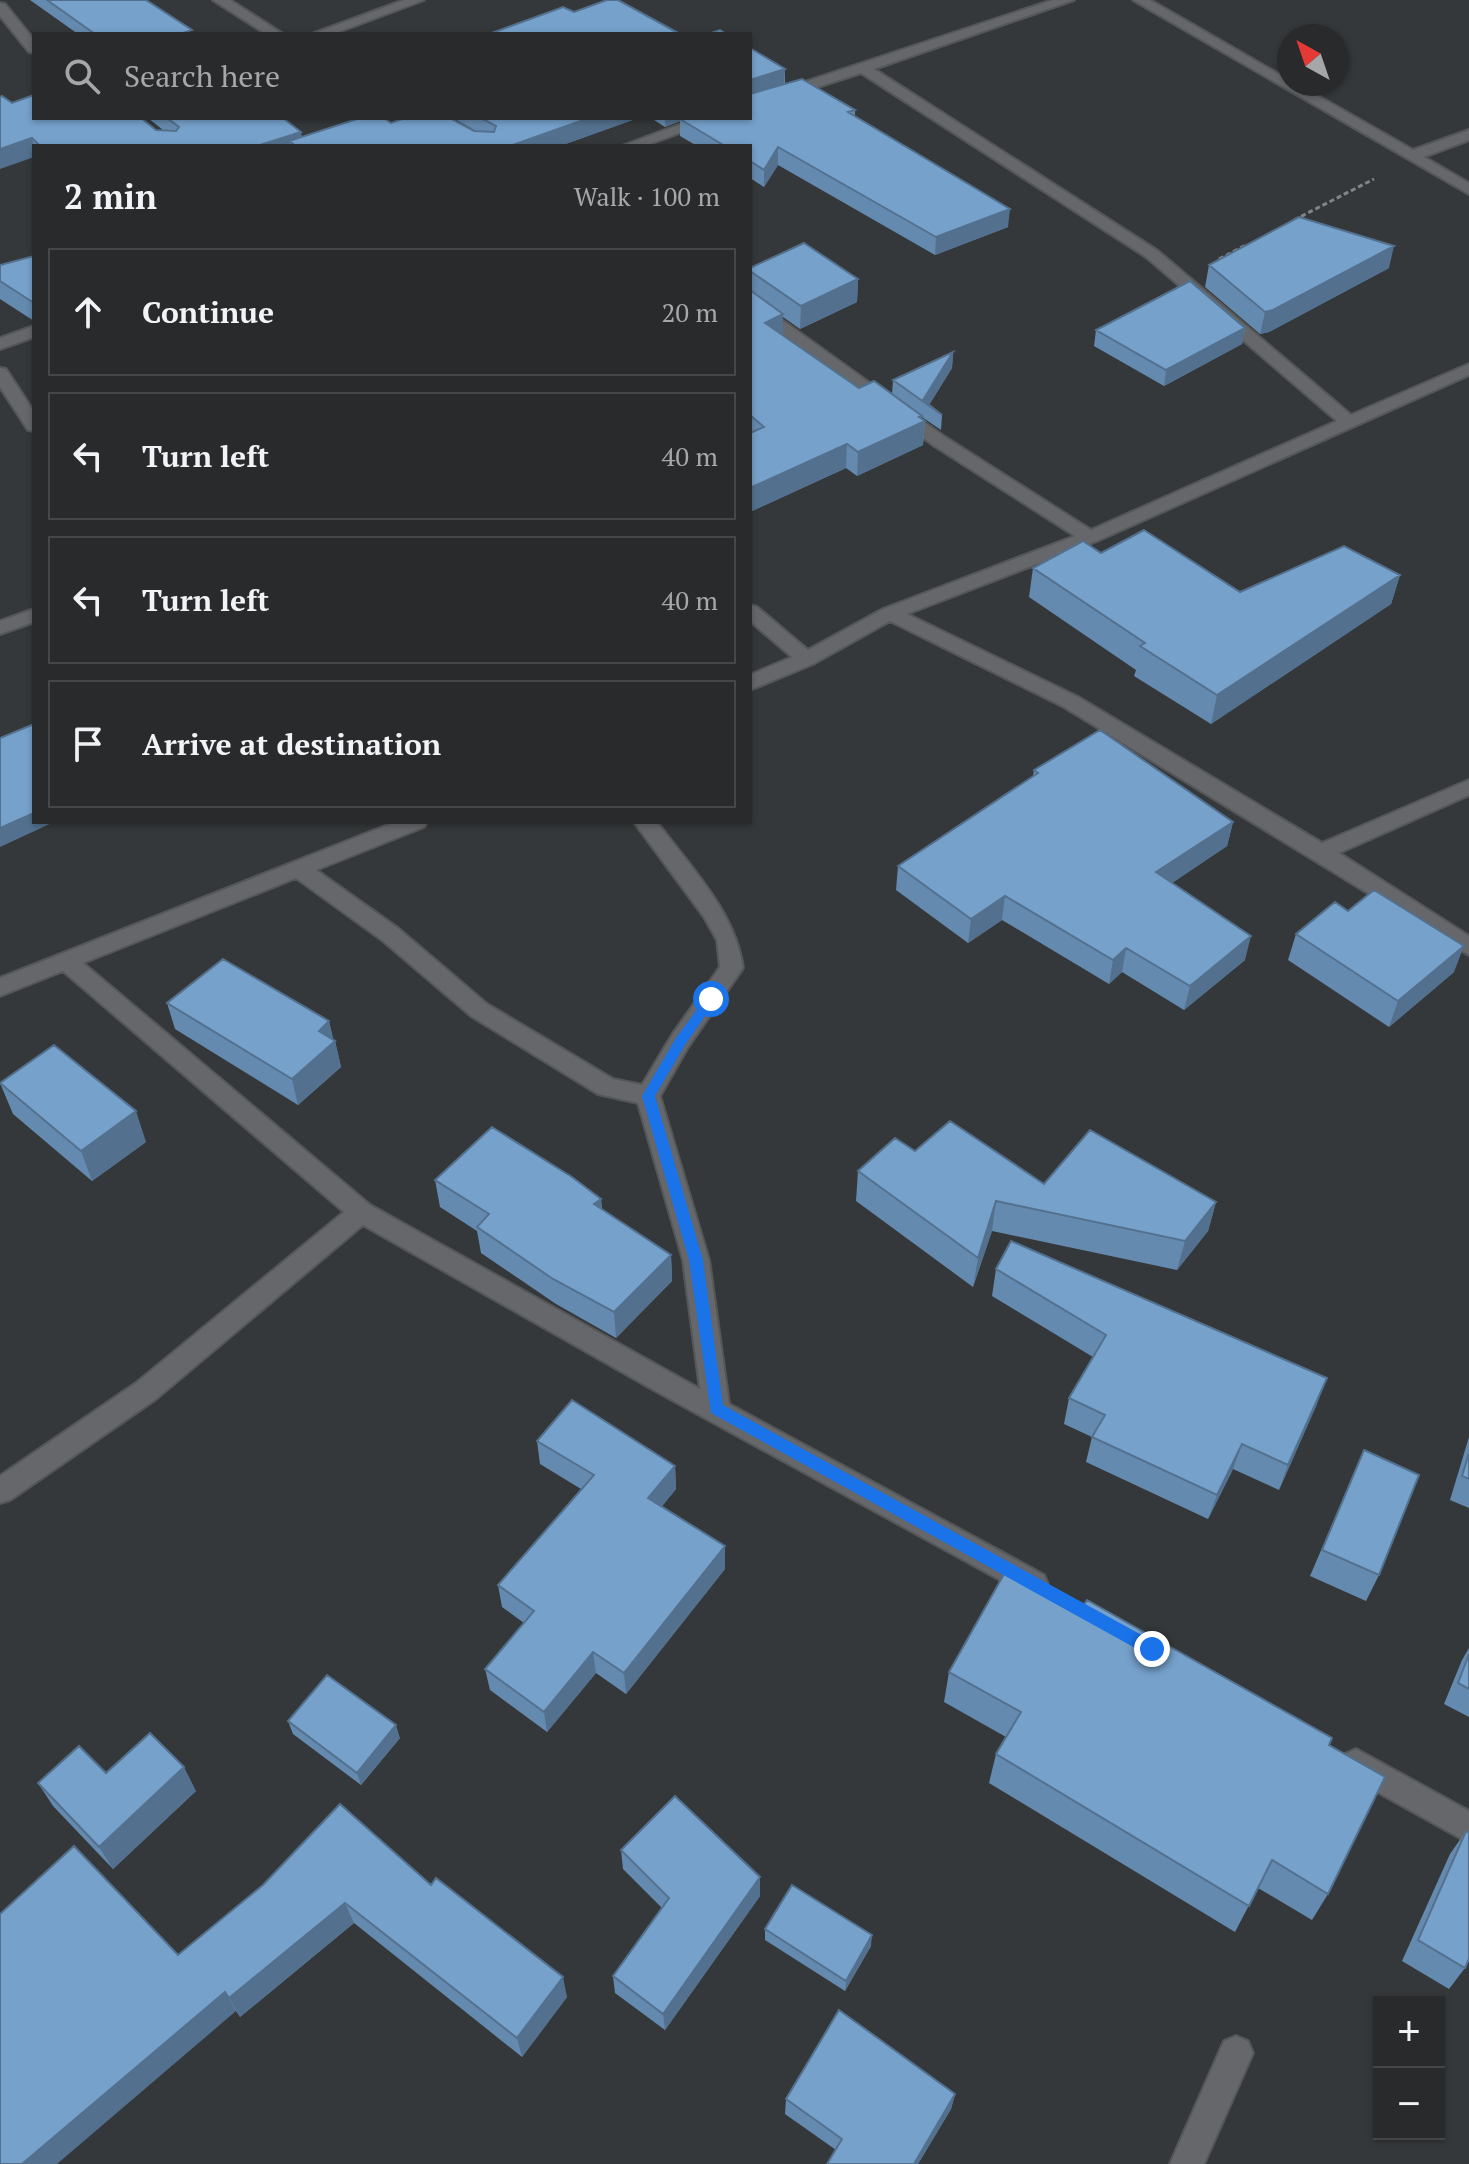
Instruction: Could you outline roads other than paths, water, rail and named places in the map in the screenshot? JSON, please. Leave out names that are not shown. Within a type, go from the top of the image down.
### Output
[{"type":"street","points":[[220,0],[273,32]]},
{"type":"street","points":[[325,32],[417,0]]},
{"type":"street","points":[[752,104],[1067,0]]},
{"type":"street","points":[[1140,0],[1469,189]]},
{"type":"street","points":[[0,7],[32,47]]},
{"type":"street","points":[[861,67],[1126,237],[1177,275],[1347,421]]},
{"type":"street","points":[[636,144],[706,120]]},
{"type":"street","points":[[1418,157],[1469,135]]},
{"type":"street","points":[[752,303],[939,441],[1090,537]]},
{"type":"street","points":[[0,344],[32,332]]},
{"type":"street","points":[[752,682],[806,659],[890,613],[1090,537],[1469,369]]},
{"type":"street","points":[[0,373],[32,423]]},
{"type":"street","points":[[752,613],[806,659]]},
{"type":"street","points":[[890,613],[1071,702],[1321,852],[1469,947]]},
{"type":"street","points":[[0,628],[32,616]]},
{"type":"street","points":[[1321,852],[1469,787]]},
{"type":"street","points":[[0,987],[411,824]]},
{"type":"street","points":[[646,824],[712,912],[728,940],[732,968],[680,1041],[648,1096],[696,1260],[716,1409]]},
{"type":"street","points":[[299,869],[391,935],[479,1010],[607,1087],[648,1096]]},
{"type":"street","points":[[66,961],[361,1212],[661,1381],[1057,1596]]},
{"type":"street","points":[[0,1491],[146,1391],[361,1212]]},
{"type":"street","points":[[1331,1750],[1469,1828]]},
{"type":"street","points":[[1187,2164],[1236,2053]]}]
